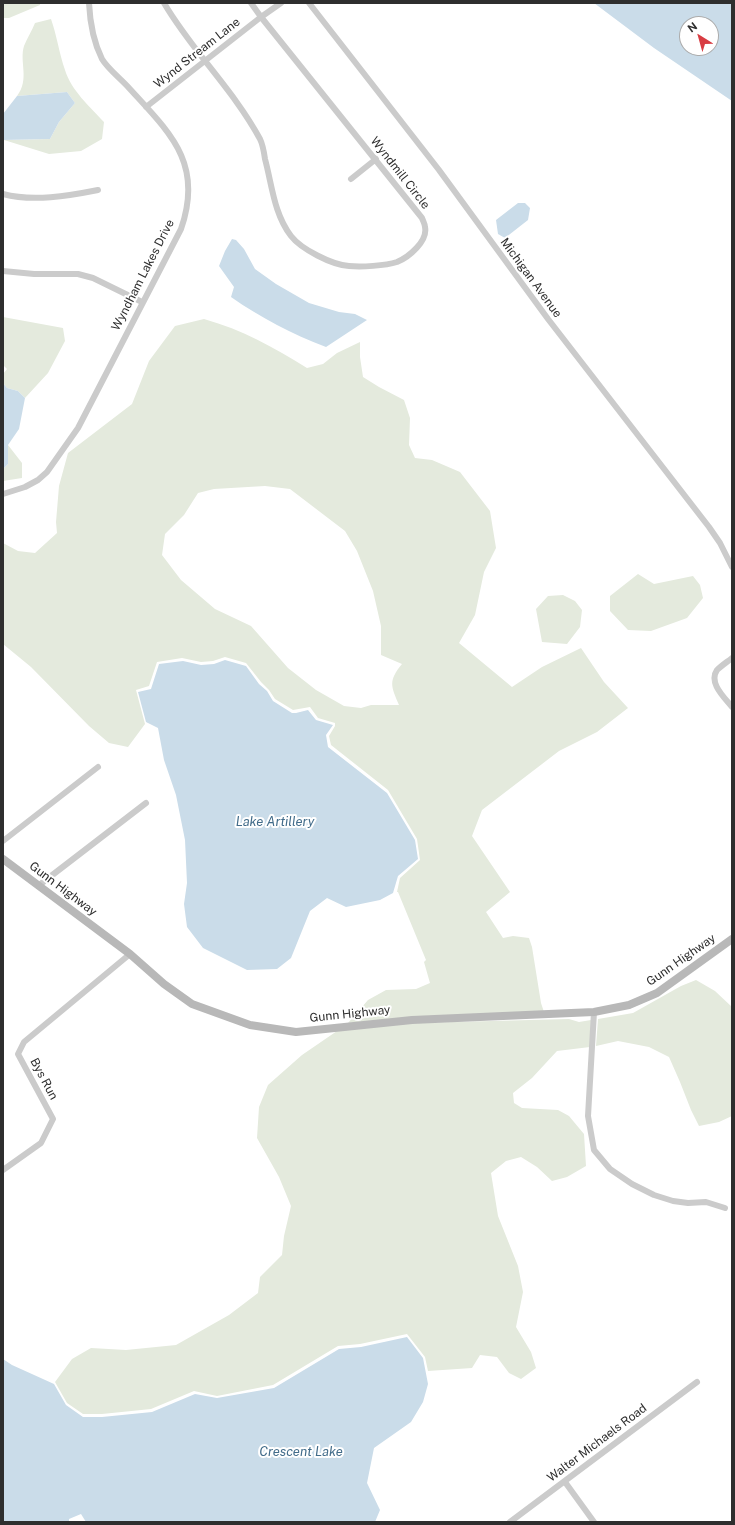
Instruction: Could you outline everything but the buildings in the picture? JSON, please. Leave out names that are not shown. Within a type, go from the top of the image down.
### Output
[{"type":"main road","name":"Gunn Highway","points":[[3,859],[130,954],[164,984],[192,1004],[250,1025],[296,1032],[412,1020],[594,1012],[629,1005],[657,993],[732,939]]},
{"type":"street","name":"Wyndham Lakes Drive","points":[[3,494],[25,487],[38,480],[47,472],[78,428],[181,229],[186,213],[188,180],[185,163],[182,156],[167,132],[103,60],[94,38],[89,3]]},
{"type":"street","name":"Wyndmill Circle","points":[[164,3],[205,61],[229,90],[260,140],[277,210],[291,236],[307,250],[331,261],[348,266],[377,265],[397,262],[418,248],[426,228],[422,218],[251,3]]},
{"type":"street","name":"Wynd Stream Lane","points":[[146,107],[281,3]]},
{"type":"street","name":"Michigan Avenue","points":[[309,3],[439,170],[553,325],[709,527],[720,543],[732,568]]},
{"type":"street","points":[[351,179],[376,159]]},
{"type":"street","points":[[3,194],[33,197],[74,194],[98,190]]},
{"type":"street","points":[[3,271],[34,274],[78,274],[93,278],[142,302]]},
{"type":"street","points":[[732,657],[717,670],[714,680],[718,690],[732,707]]},
{"type":"street","points":[[3,841],[98,767]]},
{"type":"street","points":[[38,886],[146,804]]},
{"type":"street","name":"Bys Run","points":[[3,1170],[41,1143],[53,1119],[18,1054],[24,1042],[130,954]]},
{"type":"street","points":[[594,1012],[588,1116],[594,1150],[610,1169],[632,1184],[654,1196],[688,1203],[706,1202],[725,1208]]},
{"type":"street","name":"Walter Michaels Road","points":[[510,1522],[697,1382]]},
{"type":"street","points":[[565,1482],[594,1522]]},
{"type":"shaded area","points":[[3,3],[40,3],[40,5],[9,18],[3,18]]},
{"type":"shaded area","points":[[51,19],[68,77],[76,91],[104,122],[102,139],[81,151],[49,154],[4,140],[50,139],[59,122],[75,103],[67,92],[17,96],[21,90],[24,77],[23,52],[25,43],[35,23]]},
{"type":"shaded area","points":[[3,317],[63,328],[65,341],[48,373],[25,398],[18,391],[7,388],[3,383],[3,374],[7,369],[3,365]]},
{"type":"shaded area","points":[[204,319],[218,323],[257,340],[307,368],[323,364],[337,353],[360,342],[360,357],[363,377],[404,400],[410,418],[409,445],[415,458],[432,460],[460,472],[490,511],[496,548],[484,572],[475,615],[459,643],[512,687],[542,667],[581,648],[604,682],[628,708],[597,732],[559,751],[482,810],[472,836],[510,892],[486,912],[503,938],[513,936],[529,938],[544,1012],[348,1023],[368,1000],[386,990],[416,989],[430,983],[424,962],[426,960],[397,892],[400,878],[420,860],[417,839],[388,790],[331,745],[329,736],[335,726],[335,723],[318,718],[310,707],[293,710],[275,699],[246,663],[225,657],[213,661],[201,662],[182,658],[157,662],[149,686],[136,690],[145,724],[128,747],[109,743],[89,726],[31,667],[3,644],[3,543],[18,551],[35,553],[57,533],[56,522],[59,486],[68,453],[132,404],[149,361],[175,326]],"holes":[[[265,486],[290,489],[345,531],[357,551],[373,591],[381,626],[381,655],[402,664],[394,675],[392,684],[399,705],[371,705],[361,708],[344,706],[316,690],[288,668],[251,626],[215,609],[181,580],[162,555],[165,534],[184,515],[198,493],[214,489]]]},
{"type":"shaded area","points":[[8,445],[22,463],[22,478],[3,481],[3,469],[8,464]]},
{"type":"shaded area","points":[[638,574],[654,584],[693,576],[700,585],[703,598],[687,618],[651,631],[628,630],[610,611],[610,596]]},
{"type":"shaded area","points":[[563,595],[575,601],[582,610],[580,627],[567,644],[542,642],[536,609],[548,596]]},
{"type":"shaded area","points":[[696,980],[715,991],[732,1007],[732,1116],[719,1122],[699,1126],[669,1057],[649,1047],[618,1041],[596,1046],[598,1019],[633,1013],[681,986]]},
{"type":"shaded area","points":[[569,1019],[579,1022],[591,1020],[590,1047],[557,1051],[532,1078],[513,1093],[514,1103],[522,1108],[558,1110],[569,1116],[584,1134],[586,1166],[567,1177],[552,1181],[537,1167],[521,1157],[506,1161],[491,1173],[498,1216],[518,1266],[523,1292],[516,1327],[531,1352],[536,1368],[521,1379],[509,1373],[497,1357],[480,1355],[472,1368],[428,1371],[425,1357],[407,1334],[360,1344],[338,1346],[273,1385],[217,1396],[194,1391],[151,1409],[102,1414],[83,1414],[67,1403],[55,1382],[72,1359],[91,1348],[126,1350],[176,1345],[229,1315],[258,1293],[260,1277],[282,1255],[284,1236],[291,1206],[279,1177],[257,1138],[259,1107],[268,1085],[302,1055],[337,1031],[413,1023]]},
{"type":"water","points":[[594,3],[732,3],[732,101],[654,48]]},
{"type":"water","points":[[67,92],[75,103],[59,122],[50,139],[3,140],[3,114],[17,96]]},
{"type":"water","points":[[518,203],[525,203],[530,208],[528,220],[505,238],[498,234],[496,220]]},
{"type":"water","points":[[232,239],[236,240],[244,249],[255,269],[276,284],[309,303],[339,312],[355,314],[367,320],[326,347],[301,337],[265,319],[231,297],[234,287],[219,266]]},
{"type":"water","points":[[3,383],[7,388],[18,391],[25,398],[19,429],[8,445],[8,464],[3,469]]},
{"type":"water","name":"Lake Artillery","points":[[225,660],[246,666],[259,684],[267,691],[273,701],[292,713],[308,710],[316,720],[333,725],[326,735],[328,747],[387,793],[415,840],[418,859],[398,876],[393,893],[380,900],[346,907],[327,898],[310,911],[291,958],[277,969],[247,970],[203,948],[187,927],[184,904],[187,883],[185,840],[176,795],[164,760],[158,728],[146,722],[138,692],[151,689],[159,664],[183,661],[201,665],[214,664]]},
{"type":"water","name":"Crescent Lake","points":[[407,1337],[423,1358],[428,1384],[423,1402],[411,1422],[374,1448],[367,1483],[380,1510],[375,1522],[86,1522],[81,1514],[69,1519],[69,1522],[3,1522],[3,1359],[12,1365],[54,1384],[66,1405],[83,1417],[102,1417],[152,1412],[195,1394],[217,1398],[274,1388],[339,1349],[361,1347]]}]
